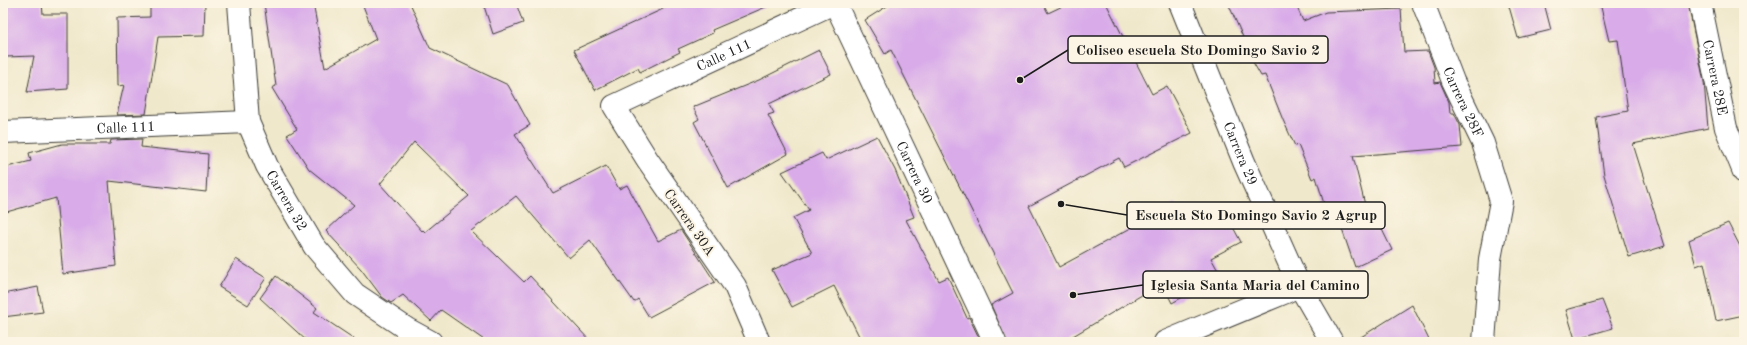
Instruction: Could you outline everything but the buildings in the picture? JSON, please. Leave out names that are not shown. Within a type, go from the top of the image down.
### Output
[{"type":"street","name":"Carrera 32","points":[[239,3],[248,122],[267,166],[314,246],[355,294],[407,330],[432,342]]},
{"type":"street","name":"Calle 111","points":[[614,106],[835,3]]},
{"type":"street","name":"Carrera 30","points":[[835,3],[994,342]]},
{"type":"street","name":"Carrera 29","points":[[1180,3],[1244,162],[1299,285],[1332,342]]},
{"type":"street","name":"Carrera 28F","points":[[1423,3],[1453,81],[1483,143],[1501,202],[1490,259],[1484,342]]},
{"type":"street","name":"Carrera 28E","points":[[1700,3],[1726,128],[1744,172]]},
{"type":"street","name":"Carrera 30A","points":[[614,106],[647,159],[735,286],[759,342]]},
{"type":"street","name":"Calle 111","points":[[3,132],[248,122]]},
{"type":"street","points":[[1165,342],[1286,292],[1299,285]]},
{"type":"place","name":"Coliseo escuela Sto Domingo Savio 2","points":[[1020,80]]},
{"type":"place","name":"Escuela Sto Domingo Savio 2 Agrup","points":[[1061,204]]},
{"type":"place","name":"Iglesia Santa Maria del Camino","points":[[1073,295]]}]
